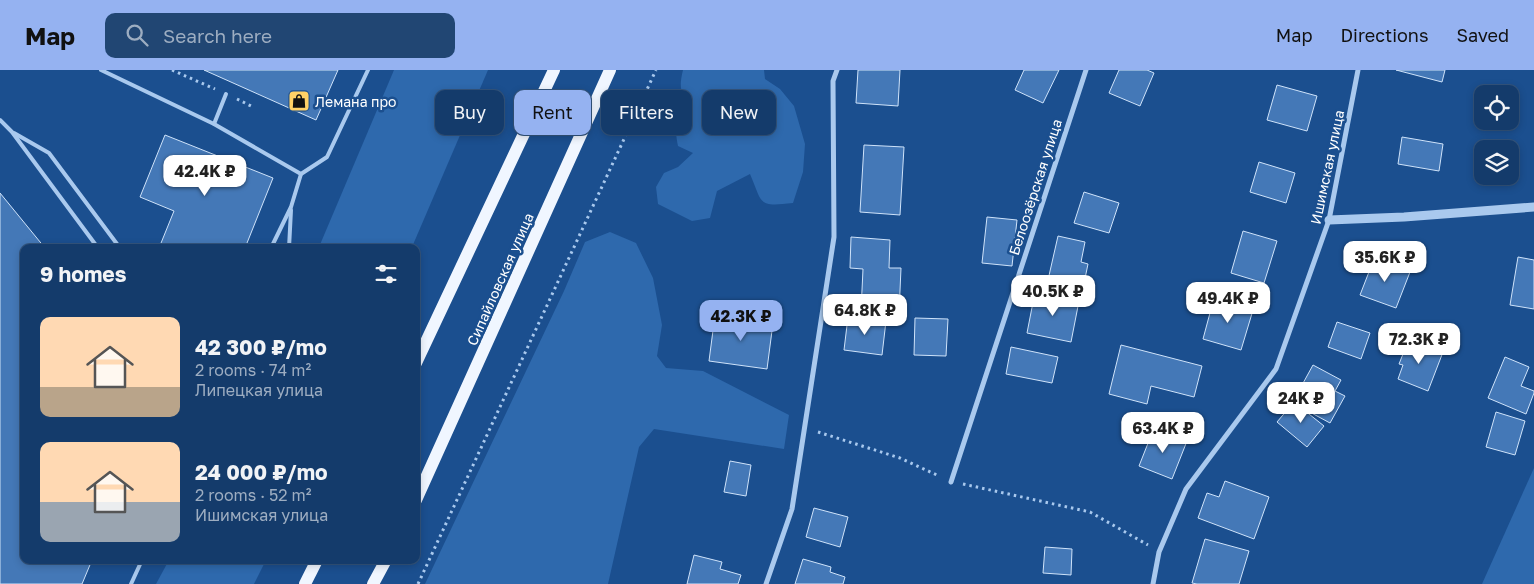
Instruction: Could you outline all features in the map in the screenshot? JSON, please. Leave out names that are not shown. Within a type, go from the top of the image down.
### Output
[{"type":"main road","points":[[420,355],[554,70]]},
{"type":"main road","name":"Сипайловская улица","points":[[420,491],[610,70]]},
{"type":"main road","points":[[305,584],[315,564]]},
{"type":"main road","points":[[373,584],[384,564]]},
{"type":"street","points":[[766,584],[792,509],[834,237],[833,81],[837,70]]},
{"type":"street","name":"Белоозёрская улица","points":[[951,482],[1086,70]]},
{"type":"street","name":"Ишимская улица","points":[[1153,584],[1159,552],[1186,489],[1276,369],[1329,220],[1358,70]]},
{"type":"street","points":[[1329,220],[1534,207]]},
{"type":"lane","points":[[101,70],[214,124],[301,174]]},
{"type":"lane","points":[[273,244],[291,207],[301,174],[327,157],[368,70]]},
{"type":"lane","points":[[214,124],[226,94]]},
{"type":"lane","points":[[0,120],[12,132],[95,244]]},
{"type":"lane","points":[[12,132],[49,153],[117,244]]},
{"type":"lane","points":[[289,244],[291,207]]},
{"type":"lane","points":[[131,584],[140,564]]},
{"type":"path","points":[[172,70],[251,106]]},
{"type":"path","points":[[418,584],[656,70]]},
{"type":"path","points":[[804,428],[900,458],[951,482],[1090,512],[1159,552]]},
{"type":"shaded area","points":[[394,70],[488,70],[479,90],[435,90],[435,135],[460,135],[413,244],[320,244]]},
{"type":"shaded area","points":[[683,70],[764,70],[765,79],[780,89],[794,106],[805,144],[803,172],[793,203],[773,204],[763,201],[757,192],[750,174],[717,191],[710,218],[692,221],[658,204],[656,187],[664,173],[678,167],[693,153],[678,146],[677,135],[692,135],[692,90],[681,90]]},
{"type":"shaded area","points":[[610,232],[636,243],[653,278],[662,325],[657,356],[666,368],[703,371],[789,415],[784,449],[654,429],[639,447],[608,584],[425,584],[564,291],[585,242]]},
{"type":"shaded area","points":[[1534,468],[1534,584],[1482,584]]},
{"type":"shaded area","points":[[167,564],[264,564],[254,584],[156,584]]},
{"type":"building","name":"Лемана про","points":[[204,70],[338,70],[316,120]]},
{"type":"building","points":[[858,70],[900,70],[898,106],[856,103]]},
{"type":"building","points":[[1024,70],[1059,70],[1043,103],[1015,90]]},
{"type":"building","points":[[1119,70],[1147,70],[1154,73],[1140,106],[1109,93]]},
{"type":"building","points":[[1396,70],[1445,70],[1442,82]]},
{"type":"building","points":[[1277,85],[1317,96],[1307,131],[1267,120]]},
{"type":"building","points":[[165,135],[273,178],[247,244],[161,244],[174,211],[140,197]]},
{"type":"building","points":[[1402,137],[1443,144],[1439,171],[1398,164]]},
{"type":"building","points":[[864,145],[904,147],[900,215],[860,212]]},
{"type":"building","points":[[1259,162],[1295,173],[1286,203],[1250,192]]},
{"type":"building","points":[[1084,192],[1119,203],[1109,233],[1074,223]]},
{"type":"building","points":[[0,193],[42,244],[20,244],[20,564],[90,564],[82,584],[0,584]]},
{"type":"building","points":[[987,217],[1017,220],[1012,266],[982,263]]},
{"type":"building","points":[[1243,231],[1277,241],[1264,283],[1231,273]]},
{"type":"building","points":[[1058,236],[1085,242],[1081,262],[1088,264],[1083,288],[1048,280]]},
{"type":"building","points":[[851,237],[890,240],[889,268],[901,268],[899,313],[861,311],[863,269],[850,268]]},
{"type":"building","points":[[1518,257],[1534,260],[1534,309],[1510,305]]},
{"type":"building","points":[[1374,259],[1410,272],[1396,308],[1360,295]]},
{"type":"building","points":[[1035,292],[1079,301],[1071,342],[1027,333]]},
{"type":"building","points":[[1214,298],[1253,310],[1241,350],[1203,339]]},
{"type":"building","points":[[715,315],[773,323],[767,369],[709,361]]},
{"type":"building","points":[[848,317],[886,321],[882,355],[844,350]]},
{"type":"building","points":[[915,318],[948,319],[946,356],[914,355]]},
{"type":"building","points":[[1337,322],[1370,333],[1361,359],[1328,347]]},
{"type":"building","points":[[1409,339],[1443,352],[1428,391],[1398,379],[1403,365],[1399,364]]},
{"type":"building","points":[[1121,345],[1202,366],[1194,397],[1151,386],[1147,404],[1109,394]]},
{"type":"building","points":[[1011,347],[1058,357],[1052,383],[1006,374]]},
{"type":"building","points":[[1505,357],[1529,367],[1521,386],[1534,391],[1526,414],[1488,398]]},
{"type":"building","points":[[1313,365],[1341,380],[1335,391],[1345,396],[1330,423],[1306,410],[1310,403],[1296,396]]},
{"type":"building","points":[[1294,402],[1324,426],[1307,447],[1277,422]]},
{"type":"building","points":[[1496,412],[1525,421],[1515,455],[1486,447]]},
{"type":"building","points":[[1154,428],[1187,441],[1172,479],[1139,466]]},
{"type":"building","points":[[730,461],[751,465],[746,496],[724,492]]},
{"type":"building","points":[[1225,481],[1269,497],[1254,539],[1198,518],[1207,493],[1219,497]]},
{"type":"building","points":[[814,508],[848,517],[840,547],[806,537]]},
{"type":"building","points":[[1205,539],[1249,551],[1239,584],[1192,583]]},
{"type":"building","points":[[1045,547],[1072,549],[1071,575],[1043,573]]},
{"type":"building","points":[[694,555],[722,562],[720,569],[741,575],[738,584],[687,584]]},
{"type":"building","points":[[803,559],[831,567],[830,572],[845,577],[843,584],[795,584]]},
{"type":"place","name":"Лемана про","points":[[299,101]]}]
